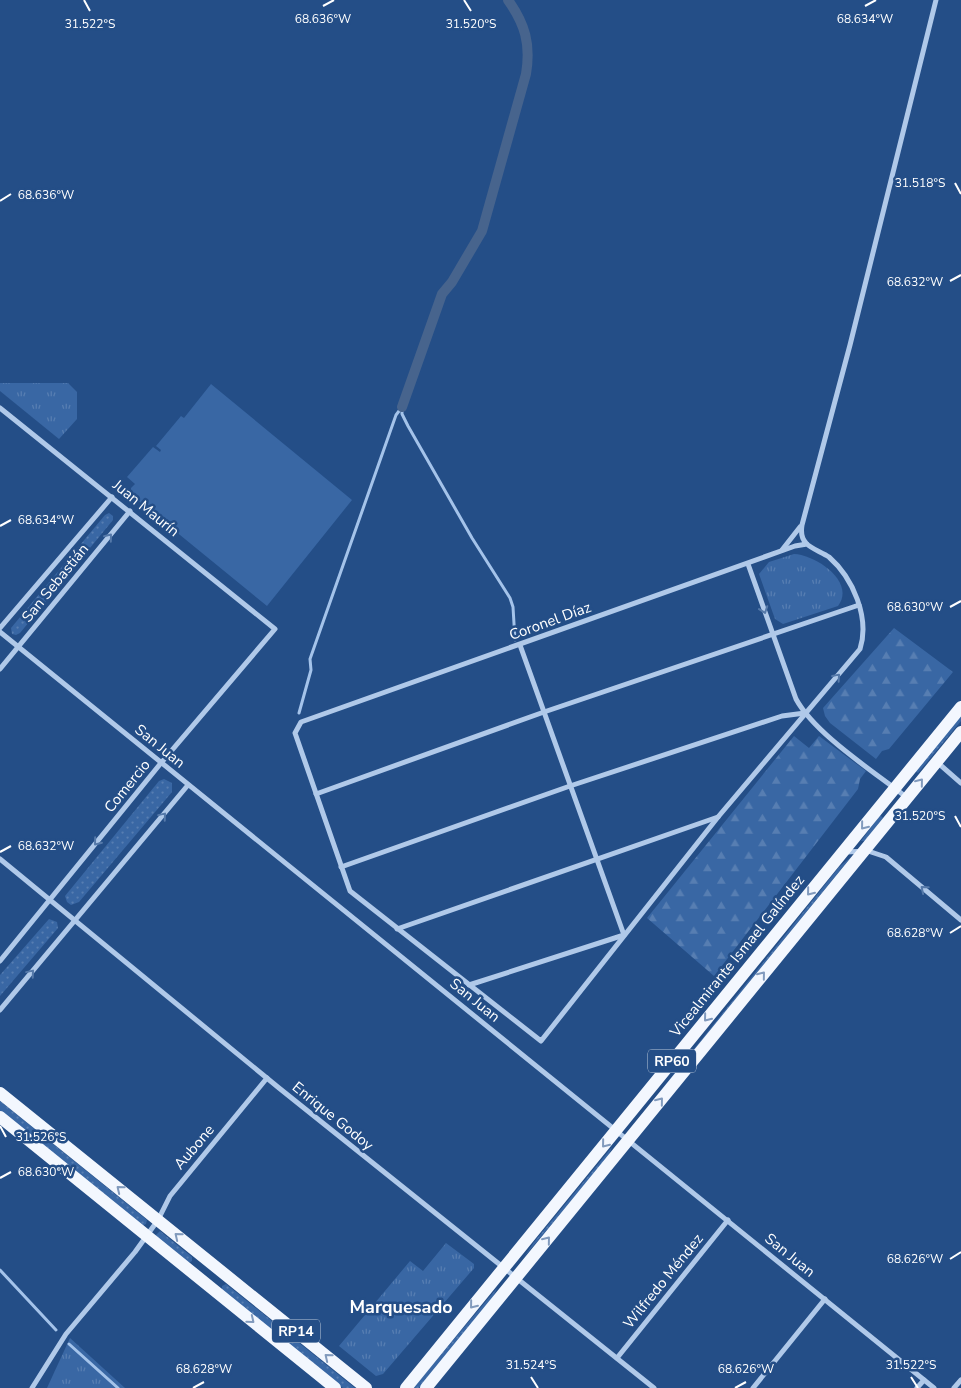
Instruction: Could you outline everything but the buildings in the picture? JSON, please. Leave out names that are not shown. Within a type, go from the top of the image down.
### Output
[{"type":"main road","name":"Vicealmirante Ismael Galíndez","points":[[406,1388],[961,707]]},
{"type":"main road","name":"RP60","points":[[426,1388],[961,732]]},
{"type":"main road","name":"RP14","points":[[0,1093],[366,1388]]},
{"type":"main road","name":"RP14","points":[[0,1117],[335,1388]]},
{"type":"main road","points":[[192,1272],[204,1257]]},
{"type":"main road","points":[[214,1290],[226,1274]]},
{"type":"street","points":[[859,605],[544,712],[316,794],[350,891],[541,1041],[718,816],[860,649],[864,630],[859,605],[850,584],[837,565],[822,552],[806,544],[801,533],[802,524],[850,345],[936,0]]},
{"type":"street","name":"Juan Maurín","points":[[0,408],[275,629]]},
{"type":"street","name":"San Sebastián","points":[[0,628],[112,497]]},
{"type":"street","name":"San Sebastián","points":[[0,669],[130,511]]},
{"type":"street","points":[[780,552],[802,524]]},
{"type":"street","name":"Coronel Díaz","points":[[316,794],[295,733],[301,722],[806,544]]},
{"type":"street","points":[[748,564],[796,699],[804,713],[827,736],[907,798]]},
{"type":"street","name":"Comercio","points":[[0,960],[161,763],[275,629]]},
{"type":"street","name":"San Juan","points":[[0,632],[629,1139],[934,1388]]},
{"type":"street","points":[[520,645],[624,935]]},
{"type":"street","points":[[341,867],[570,786],[782,716],[804,713]]},
{"type":"street","points":[[936,762],[961,783]]},
{"type":"street","points":[[0,1010],[188,785]]},
{"type":"street","points":[[397,929],[718,816]]},
{"type":"street","points":[[841,854],[864,850],[886,857],[961,920]]},
{"type":"street","name":"Enrique Godoy","points":[[0,859],[267,1078],[654,1388]]},
{"type":"street","points":[[469,986],[624,935]]},
{"type":"street","name":"Aubone","points":[[32,1388],[66,1334],[124,1266],[158,1220],[170,1196],[267,1078]]},
{"type":"street","name":"Wilfredo Méndez","points":[[617,1358],[728,1220]]},
{"type":"street","points":[[752,1388],[825,1299]]},
{"type":"street","points":[[918,1388],[924,1380]]},
{"type":"street","points":[[954,1388],[961,1380]]},
{"type":"green space","points":[[0,383],[68,383],[77,392],[77,419],[59,439],[0,391]]},
{"type":"green space","points":[[211,384],[352,500],[267,606],[131,495],[131,488],[135,484],[127,477],[153,447],[160,452],[161,450],[156,446],[181,416],[184,418]]},
{"type":"green space","points":[[109,513],[113,516],[113,520],[20,633],[12,634],[11,628],[105,515]]},
{"type":"green space","points":[[794,554],[813,559],[831,571],[838,579],[842,588],[842,597],[838,606],[783,624],[775,619],[759,574],[769,562]]},
{"type":"green space","points":[[894,628],[953,672],[889,749],[882,751],[876,759],[830,723],[825,716],[823,708]]},
{"type":"green space","points":[[961,715],[961,721],[918,773],[915,771]]},
{"type":"green space","points":[[794,736],[809,748],[819,736],[866,771],[860,779],[858,789],[714,976],[647,918]]},
{"type":"green space","points":[[164,779],[172,783],[172,792],[79,902],[71,905],[67,902],[65,896],[159,781]]},
{"type":"green space","points":[[880,815],[883,818],[865,841],[861,841]]},
{"type":"green space","points":[[851,857],[639,1118],[839,867]]},
{"type":"green space","points":[[49,919],[57,922],[58,928],[0,996],[0,975]]},
{"type":"green space","points":[[0,1101],[147,1220],[146,1224],[142,1226],[0,1111]]},
{"type":"green space","points":[[612,1147],[608,1157],[524,1257],[534,1242]]},
{"type":"green space","points":[[160,1231],[192,1257],[192,1261],[188,1263],[155,1236]]},
{"type":"green space","points":[[446,1243],[474,1264],[474,1268],[383,1374],[376,1376],[339,1346],[410,1261],[423,1271]]},
{"type":"green space","points":[[226,1284],[355,1388],[343,1388],[222,1290],[222,1286]]},
{"type":"green space","points":[[497,1288],[492,1300],[419,1388],[413,1388]]},
{"type":"green space","points":[[70,1338],[125,1388],[47,1388]]},
{"type":"waterway","points":[[402,407],[442,294],[452,282],[482,231],[526,74],[528,53],[525,35],[519,17],[508,0]]},
{"type":"waterway","points":[[402,407],[402,414],[408,426],[472,538],[510,598],[513,607],[515,640]]},
{"type":"waterway","points":[[299,713],[311,670],[310,659],[396,415],[402,407]]},
{"type":"waterway","points":[[0,1270],[56,1330]]},
{"type":"waterway","points":[[69,1344],[118,1388]]},
{"type":"district","name":"Marquesado","points":[[401,1307]]}]
